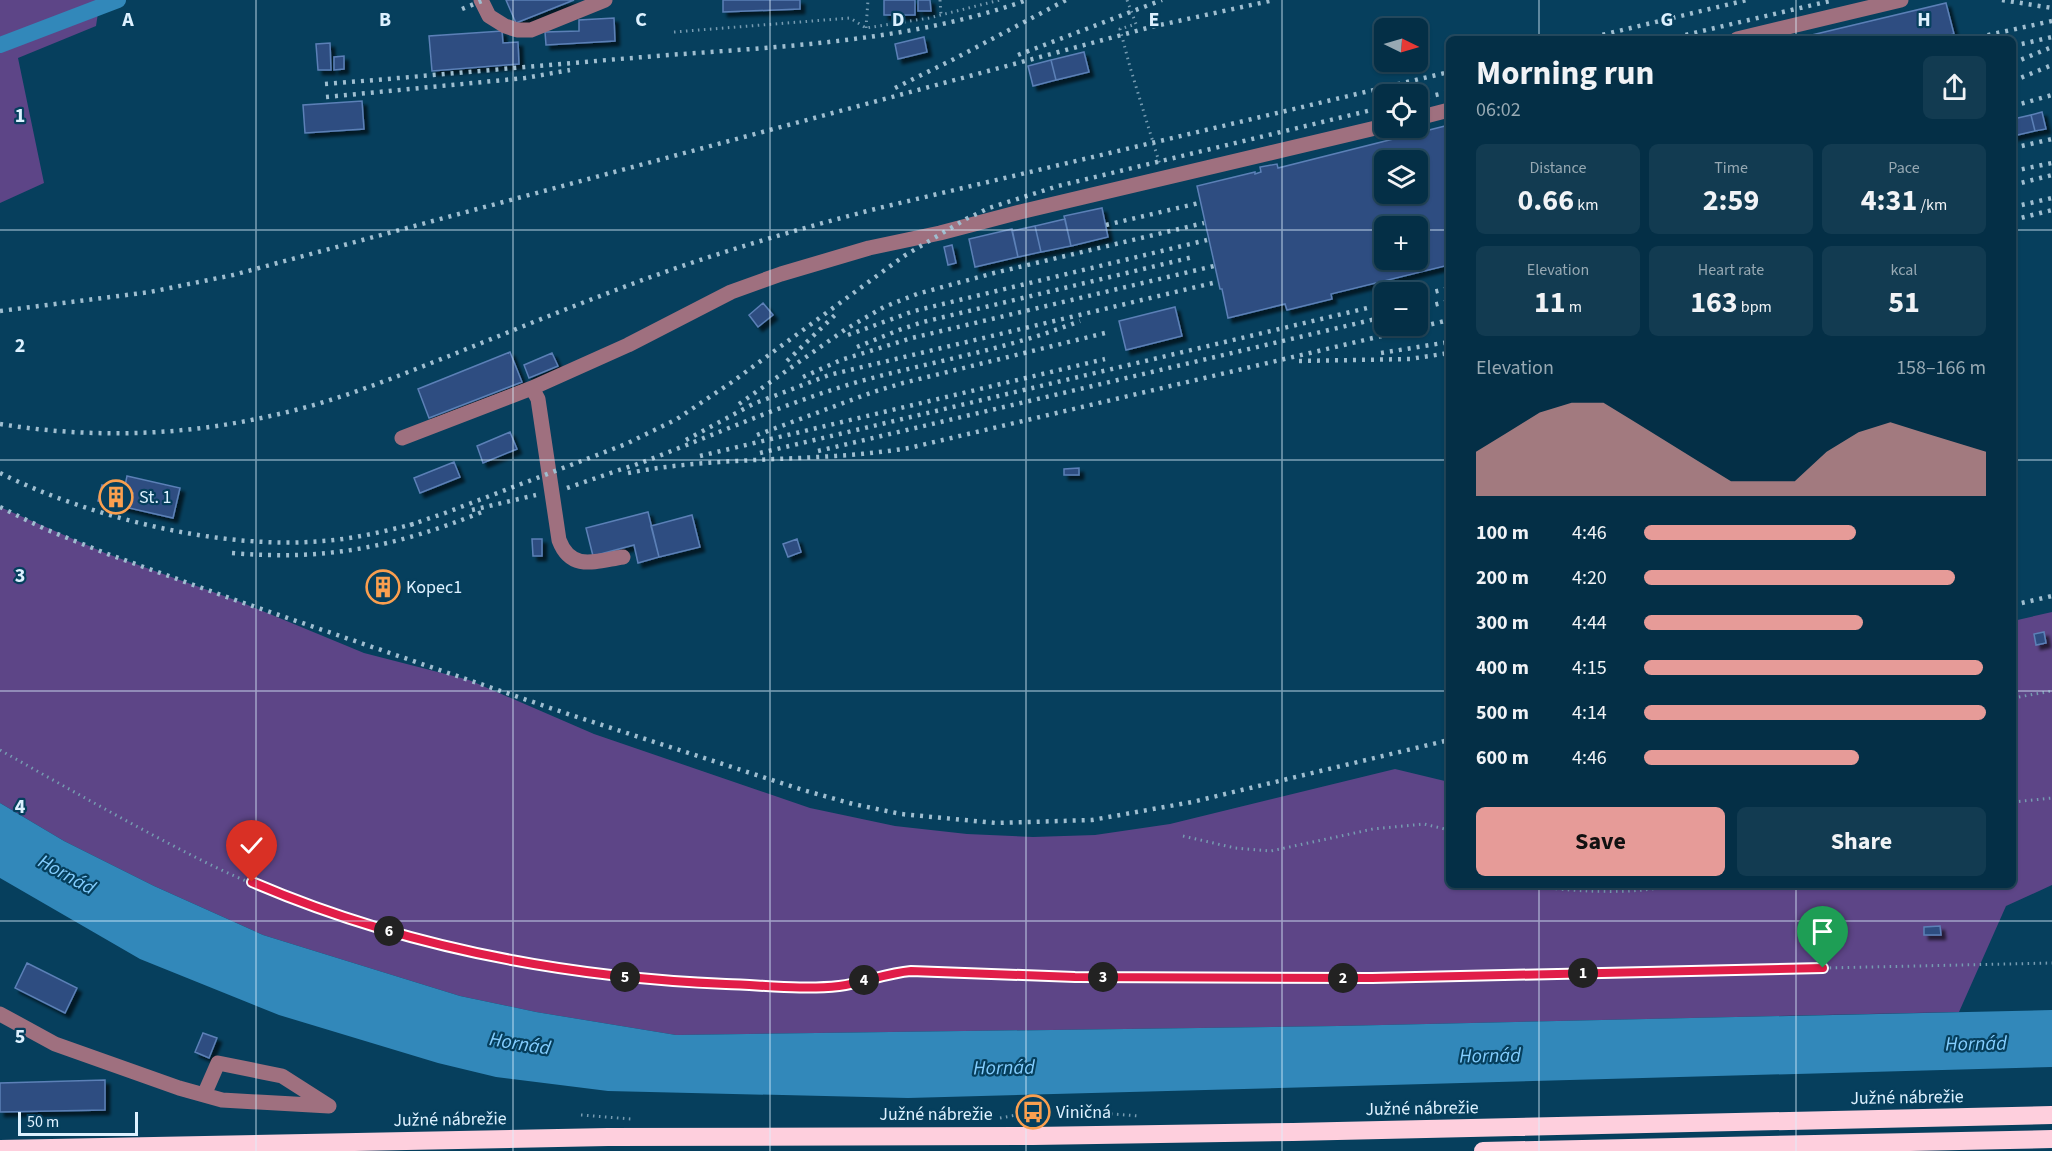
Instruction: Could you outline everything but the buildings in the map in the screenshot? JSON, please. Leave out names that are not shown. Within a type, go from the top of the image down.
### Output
[{"type":"highway","name":"Južné nábrežie","points":[[0,1149],[608,1137],[1033,1136],[1304,1132],[2052,1115]]},
{"type":"highway","points":[[1483,1151],[2052,1139]]},
{"type":"lane","points":[[481,0],[489,16],[517,30],[531,30],[605,0]]},
{"type":"lane","points":[[1750,36],[1901,0]]},
{"type":"lane","points":[[1428,115],[1446,111]]},
{"type":"lane","points":[[402,438],[532,388],[628,345],[731,292],[781,274],[868,248],[940,233],[1374,128]]},
{"type":"lane","points":[[532,388],[538,399],[559,540],[564,553],[574,561],[590,562],[623,557]]},
{"type":"lane","points":[[0,1014],[55,1044],[204,1095],[222,1100],[329,1106],[282,1076],[218,1063],[204,1095]]},
{"type":"path","points":[[866,28],[868,0]]},
{"type":"path","points":[[940,0],[941,15]]},
{"type":"path","points":[[674,32],[850,18],[866,28],[941,15],[1000,0]]},
{"type":"path","points":[[1127,0],[1136,24],[1120,29],[1163,179]]},
{"type":"path","points":[[2016,697],[2052,691]]},
{"type":"path","points":[[0,750],[209,864],[294,900],[363,924],[444,945],[525,963],[597,974],[667,981],[800,987],[840,986],[893,972],[911,971],[1075,977],[1372,978],[2052,963]]},
{"type":"path","points":[[2016,802],[2052,798]]},
{"type":"path","points":[[1183,836],[1235,848],[1271,851],[1373,829],[1424,824],[1446,829]]},
{"type":"path","points":[[1549,888],[1574,891],[1650,888]]},
{"type":"shaded area","points":[[0,0],[100,0],[96,26],[18,58],[44,183],[0,203]]},
{"type":"shaded area","points":[[0,507],[105,553],[238,601],[364,653],[469,680],[594,734],[810,808],[895,826],[967,834],[1033,837],[1095,835],[1170,824],[1395,769],[1446,781],[1446,888],[2016,888],[2016,620],[2052,612],[2052,885],[2006,906],[1959,1012],[1338,1026],[676,1035],[536,1012],[460,996],[263,935],[154,886],[64,841],[0,803]]},
{"type":"water","name":"Hornád","points":[[0,803],[64,841],[154,886],[263,935],[460,996],[536,1012],[676,1035],[1338,1026],[2052,1010],[2052,1067],[908,1098],[608,1091],[496,1077],[438,1063],[279,1015],[140,959],[0,878]]},
{"type":"waterway","points":[[0,45],[118,0]]},
{"type":"railway","points":[[462,9],[484,0]]},
{"type":"railway","points":[[325,84],[850,40],[939,25],[1027,0]]},
{"type":"railway","points":[[895,88],[1066,0]]},
{"type":"railway","points":[[1018,55],[1162,0]]},
{"type":"railway","points":[[0,311],[150,292],[233,275],[1151,27],[1274,0]]},
{"type":"railway","points":[[1597,36],[1747,0]]},
{"type":"railway","points":[[1681,36],[1834,0]]},
{"type":"railway","points":[[2002,0],[2052,8]]},
{"type":"railway","points":[[1984,36],[2052,21]]},
{"type":"railway","points":[[2016,45],[2052,37]]},
{"type":"railway","points":[[2016,62],[2052,47]]},
{"type":"railway","points":[[2016,80],[2052,65]]},
{"type":"railway","points":[[326,97],[525,78],[570,70]]},
{"type":"railway","points":[[0,424],[70,432],[140,433],[210,427],[279,414],[322,403],[365,388],[648,278],[779,235],[879,208],[1446,73]]},
{"type":"railway","points":[[1428,97],[1446,93]]},
{"type":"railway","points":[[2016,105],[2052,95]]},
{"type":"railway","points":[[410,525],[626,444],[677,419],[732,382],[904,256],[989,208],[1058,186],[1374,109]]},
{"type":"railway","points":[[2016,147],[2052,139]]},
{"type":"railway","points":[[2016,170],[2052,163]]},
{"type":"railway","points":[[2016,184],[2052,175]]},
{"type":"railway","points":[[2016,206],[2052,198]]},
{"type":"railway","points":[[1106,225],[1199,203]]},
{"type":"railway","points":[[2016,219],[2052,210]]},
{"type":"railway","points":[[739,404],[846,329],[884,307],[917,294],[994,273],[1204,223]]},
{"type":"railway","points":[[848,335],[914,311],[1207,240]]},
{"type":"railway","points":[[857,347],[923,322],[1193,257]]},
{"type":"railway","points":[[803,377],[841,360],[912,338],[1214,266]]},
{"type":"railway","points":[[686,440],[753,404],[829,375],[1217,282]]},
{"type":"railway","points":[[1428,293],[1446,289]]},
{"type":"railway","points":[[1428,306],[1446,302]]},
{"type":"railway","points":[[760,453],[1374,306]]},
{"type":"railway","points":[[787,361],[837,313]]},
{"type":"railway","points":[[818,451],[1374,319]]},
{"type":"railway","points":[[635,465],[832,390],[999,347],[1080,321]]},
{"type":"railway","points":[[628,473],[663,467],[839,456],[909,448],[1446,321]]},
{"type":"railway","points":[[757,435],[903,383],[1105,333]]},
{"type":"railway","points":[[1381,353],[1446,342]]},
{"type":"railway","points":[[1299,361],[1410,359],[1446,353]]},
{"type":"railway","points":[[700,456],[1105,359]]},
{"type":"railway","points":[[567,488],[634,465]]},
{"type":"railway","points":[[0,473],[75,504],[116,517],[200,535],[284,543],[335,540],[417,523]]},
{"type":"railway","points":[[472,510],[536,495]]},
{"type":"railway","points":[[0,507],[45,529],[105,553],[568,714],[803,790],[901,814],[996,823],[1092,820],[1192,802],[1446,741]]},
{"type":"railway","points":[[232,553],[298,555],[360,549],[419,534],[482,512]]},
{"type":"railway","points":[[2016,604],[2052,596]]},
{"type":"place","name":"St. 1","points":[[116,497]]},
{"type":"place","name":"Kopec1","points":[[383,587]]},
{"type":"place","name":"Viničná","points":[[1033,1112]]},
{"type":"route","points":[[252,882],[294,900],[363,924],[444,945],[525,963],[597,974],[667,981],[800,987],[840,986],[893,972],[911,971],[1075,977],[1372,978],[1823,968]]}]
